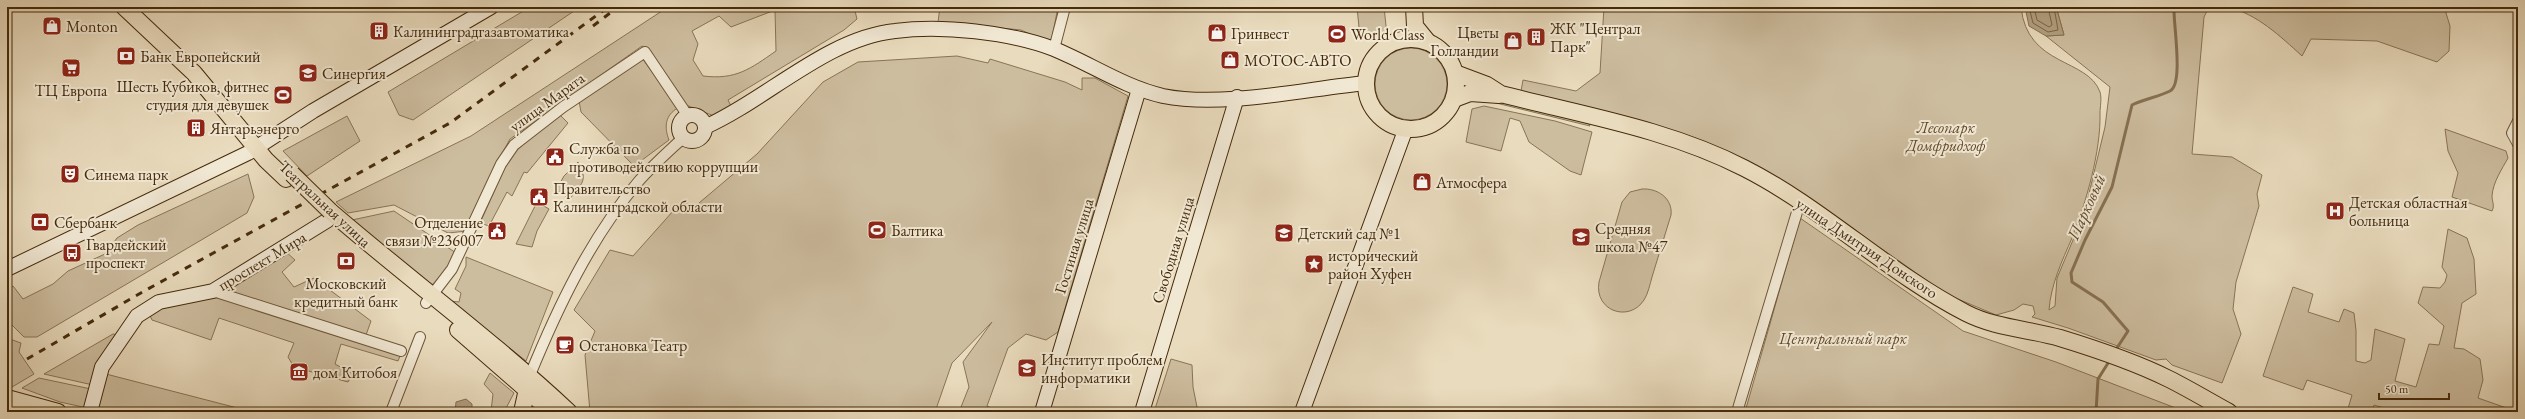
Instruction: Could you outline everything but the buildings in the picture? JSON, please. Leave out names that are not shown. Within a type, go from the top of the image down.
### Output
[{"type":"main road","name":"Театральная улица","points":[[124,7],[194,73],[258,145],[328,216],[529,382],[550,394],[569,412]]},
{"type":"main road","name":"Театральная улица","points":[[138,7],[199,68],[258,145]]},
{"type":"main road","points":[[1394,42],[1404,27],[1405,7]]},
{"type":"main road","points":[[1414,7],[1415,26],[1428,42],[1445,54],[1455,73],[1456,86],[1454,99],[1447,111],[1435,122],[1421,127],[1406,128],[1390,124],[1377,114],[1368,99],[1366,83],[1369,66],[1378,52],[1394,42],[1410,38],[1428,42]]},
{"type":"main road","name":"улица Дмитрия Донского","points":[[1455,73],[1487,85],[1501,94],[1634,127],[1709,153],[1744,168],[1800,202],[1880,258],[1967,314],[1987,322],[2059,338],[2124,360],[2170,379],[2229,412]]},
{"type":"main road","name":"улица Дмитрия Донского","points":[[1454,99],[1470,93],[1493,96],[1501,94]]},
{"type":"main road","name":"Театральная улица","points":[[529,382],[550,411]]},
{"type":"main road","points":[[522,412],[529,382]]},
{"type":"main road","points":[[550,394],[550,411]]},
{"type":"main road","points":[[7,398],[44,410]]},
{"type":"street","points":[[7,269],[258,145],[491,7]]},
{"type":"street","points":[[1054,49],[1065,7]]},
{"type":"street","points":[[705,127],[700,117],[688,116],[680,125],[684,137],[690,141],[699,139],[705,127],[826,55],[857,41],[894,30],[954,30],[1025,40],[1054,49],[1139,89],[1182,99],[1237,97],[1366,83]]},
{"type":"street","name":"улица Марата","points":[[429,300],[452,269],[501,164],[514,145],[564,107],[645,52],[688,116]]},
{"type":"street","name":"Гостиная улица","points":[[1042,412],[1139,89]]},
{"type":"street","name":"Свободная улица","points":[[1142,412],[1237,97]]},
{"type":"street","points":[[2518,121],[2512,133],[2518,144]]},
{"type":"street","points":[[1302,412],[1406,128]]},
{"type":"street","points":[[529,382],[565,296],[595,243],[638,182],[684,137]]},
{"type":"street","points":[[1737,412],[1800,202]]},
{"type":"street","name":"проспект Мира","points":[[90,412],[102,367],[137,316],[147,308],[159,302],[213,291],[328,216]]},
{"type":"street","points":[[213,291],[401,351]]},
{"type":"street","points":[[391,412],[420,337]]},
{"type":"green space","points":[[530,7],[580,7],[413,120],[399,115],[388,92]]},
{"type":"green space","points":[[668,7],[854,7],[857,19],[844,30],[728,100],[732,108],[714,116],[686,105],[648,49],[642,46],[510,139],[497,163],[467,231],[448,233],[394,205],[348,213],[336,202],[471,136]],"holes":[[[775,10],[776,51],[750,68],[734,75],[715,77],[703,76],[693,60],[698,44],[692,31],[719,16],[731,27]]]},
{"type":"green space","points":[[940,7],[1058,7],[1051,43],[1021,30],[938,22]]},
{"type":"green space","points":[[1357,7],[1384,7],[1387,35],[1360,37]]},
{"type":"green space","name":"Лесопарк Домфридхоф","points":[[1604,7],[2021,7],[2026,26],[2034,41],[2045,51],[2083,73],[2093,81],[2100,92],[2101,97],[2100,128],[2092,177],[2077,224],[2052,291],[2049,310],[2055,306],[2057,278],[2084,214],[2105,127],[2110,87],[2046,36],[2064,35],[2057,10],[2059,7],[2209,7],[2204,17],[2192,154],[2232,157],[2262,175],[2257,194],[2259,206],[2236,282],[2233,309],[2241,334],[2222,383],[2172,365],[2166,359],[2156,360],[2068,328],[2032,317],[2035,314],[2033,306],[2023,304],[2014,310],[1996,315],[1946,294],[1838,218],[1732,153],[1637,121],[1521,91],[1523,80],[1576,91],[1600,73]]},
{"type":"green space","points":[[2228,7],[2447,7],[2446,13],[2450,26],[2449,51],[2437,62],[2377,41],[2311,39],[2302,56],[2258,20],[2239,10]]},
{"type":"green space","points":[[1411,48],[1431,54],[1441,64],[1447,84],[1441,104],[1431,114],[1411,120],[1391,114],[1381,104],[1375,84],[1381,64],[1391,54]]},
{"type":"green space","name":"Балтика","points":[[957,56],[988,63],[990,59],[1065,82],[1082,90],[1082,78],[1095,78],[1128,96],[1058,332],[1046,340],[1026,334],[1008,348],[987,406],[1000,412],[959,412],[969,387],[963,362],[992,322],[952,363],[935,412],[590,412],[585,355],[595,331],[574,310],[610,250],[633,256],[682,201],[692,205],[686,214],[757,154],[823,82],[858,62]]},
{"type":"green space","points":[[642,58],[678,108],[670,114],[668,118],[666,130],[669,140],[634,166],[581,112],[579,101]]},
{"type":"green space","points":[[1484,98],[1586,119],[1590,126],[1484,100]]},
{"type":"green space","points":[[1484,106],[1555,121],[1592,132],[1581,175],[1570,171],[1529,142],[1520,121],[1510,118],[1501,151],[1466,142],[1472,109]]},
{"type":"green space","points":[[559,114],[568,123],[527,173],[524,172],[512,196],[507,192],[489,226],[480,223],[510,156]]},
{"type":"green space","points":[[347,116],[360,141],[307,176],[283,151]]},
{"type":"green space","points":[[2445,129],[2506,151],[2508,158],[2494,186],[2492,211],[2452,197],[2458,173],[2448,151]]},
{"type":"green space","points":[[578,162],[583,178],[580,186],[570,199],[556,190],[564,176]]},
{"type":"green space","points":[[248,174],[254,197],[247,213],[37,337],[24,337],[7,320],[7,289],[13,286],[23,299],[53,284],[68,271],[105,254],[117,238],[138,225]]},
{"type":"green space","points":[[1642,189],[1653,190],[1663,195],[1667,199],[1671,209],[1671,215],[1649,289],[1644,300],[1638,307],[1630,311],[1622,312],[1607,307],[1599,292],[1599,282],[1622,202],[1630,192]]},
{"type":"green space","points":[[537,202],[549,209],[537,231],[532,247],[516,244]]},
{"type":"green space","points":[[394,211],[456,253],[448,268],[432,285],[352,220]]},
{"type":"green space","name":"Центральный парк","points":[[1800,218],[1963,331],[2056,362],[2186,412],[1745,412]]},
{"type":"green space","points":[[2448,229],[2467,238],[2474,259],[2476,294],[2462,303],[2454,348],[2464,349],[2480,359],[2483,380],[2478,398],[2518,412],[2397,412],[2374,405],[2372,412],[2347,412],[2352,395],[2307,380],[2303,390],[2263,376],[2293,287],[2313,294],[2308,312],[2339,322],[2344,309],[2354,313],[2356,330],[2356,361],[2365,363],[2371,360],[2375,329],[2405,339],[2395,381],[2416,387],[2429,344],[2439,345],[2444,326],[2418,303],[2423,287],[2440,288],[2445,282],[2447,275],[2442,267]]},
{"type":"green space","points":[[284,250],[295,260],[282,272],[294,287],[314,278],[371,321],[366,335],[222,291]]},
{"type":"green space","points":[[466,257],[553,292],[526,361],[450,301],[459,302],[461,293],[455,289],[466,266]]},
{"type":"green space","points":[[213,295],[366,343],[400,356],[398,361],[341,344],[335,364],[353,374],[348,382],[294,367],[288,357],[294,343],[219,318],[211,340],[152,320],[148,311]]},
{"type":"green space","points":[[113,334],[119,335],[93,385],[44,374]]},
{"type":"green space","points":[[7,338],[21,343],[19,352],[34,374],[12,387],[7,384]]},
{"type":"green space","points":[[1171,359],[1192,365],[1193,387],[1198,412],[1154,412]]},
{"type":"green space","points":[[490,373],[514,393],[504,412],[491,411],[493,394],[484,384]]},
{"type":"green space","points":[[106,374],[253,412],[112,412],[98,409]]},
{"type":"green space","points":[[39,378],[91,389],[87,408],[60,402],[22,388]]},
{"type":"water","points":[[2025,7],[2059,7],[2057,10],[2064,35],[2046,36],[2029,26]]},
{"type":"water","points":[[466,399],[472,404],[472,412],[455,412],[456,402]]},
{"type":"waterway","name":"Парковый","points":[[2115,351],[2128,331],[2103,302],[2072,282],[2071,273],[2085,240],[2112,187],[2132,105],[2170,91],[2174,86],[2177,66],[2174,7]]},
{"type":"waterway","name":"Парковый","points":[[2096,412],[2098,379],[2110,360]]},
{"type":"tram line","points":[[7,406],[24,412]]},
{"type":"railway","points":[[27,359],[146,290],[450,123],[608,7]]},
{"type":"railway","points":[[593,26],[618,7]]},
{"type":"place","name":"Monton","points":[[52,26]]},
{"type":"place","name":"Калининградгазавтоматика","points":[[379,31]]},
{"type":"place","name":"Гринвест","points":[[1217,33]]},
{"type":"place","name":"World Class","points":[[1337,34]]},
{"type":"place","name":"ЖК \"Централ Парк\"","points":[[1536,37]]},
{"type":"place","name":"Цветы Голландии","points":[[1513,41]]},
{"type":"place","name":"Банк Европейский","points":[[126,56]]},
{"type":"place","name":"МОТОС-АВТО","points":[[1230,60]]},
{"type":"place","name":"ТЦ Европа","points":[[71,68]]},
{"type":"place","name":"Синергия","points":[[308,73]]},
{"type":"place","name":"Шесть Кубиков, фитнес студия для девушек","points":[[283,95]]},
{"type":"place","name":"Янтарьэнерго","points":[[196,128]]},
{"type":"place","name":"Служба по противодействию коррупции","points":[[555,157]]},
{"type":"place","name":"Синема парк","points":[[70,174]]},
{"type":"place","name":"Атмосфера","points":[[1422,182]]},
{"type":"place","name":"Правительство Калининградской области","points":[[539,197]]},
{"type":"place","name":"Детская областная больница","points":[[2335,211]]},
{"type":"place","name":"Сбербанк","points":[[40,222]]},
{"type":"place","name":"Балтика","points":[[877,230]]},
{"type":"place","name":"Отделение связи №236007","points":[[497,231]]},
{"type":"place","name":"Детский сад №1","points":[[1284,233]]},
{"type":"place","name":"Средняя школа №47","points":[[1581,237]]},
{"type":"place","name":"Гвардейский проспект","points":[[72,253]]},
{"type":"place","name":"Московский кредитный банк","points":[[346,261]]},
{"type":"place","name":"исторический район Хуфен","points":[[1314,264]]},
{"type":"place","name":"Остановка Театр","points":[[565,345]]},
{"type":"place","name":"Институт проблем информатики","points":[[1027,368]]},
{"type":"place","name":"дом Китобоя","points":[[299,372]]}]
